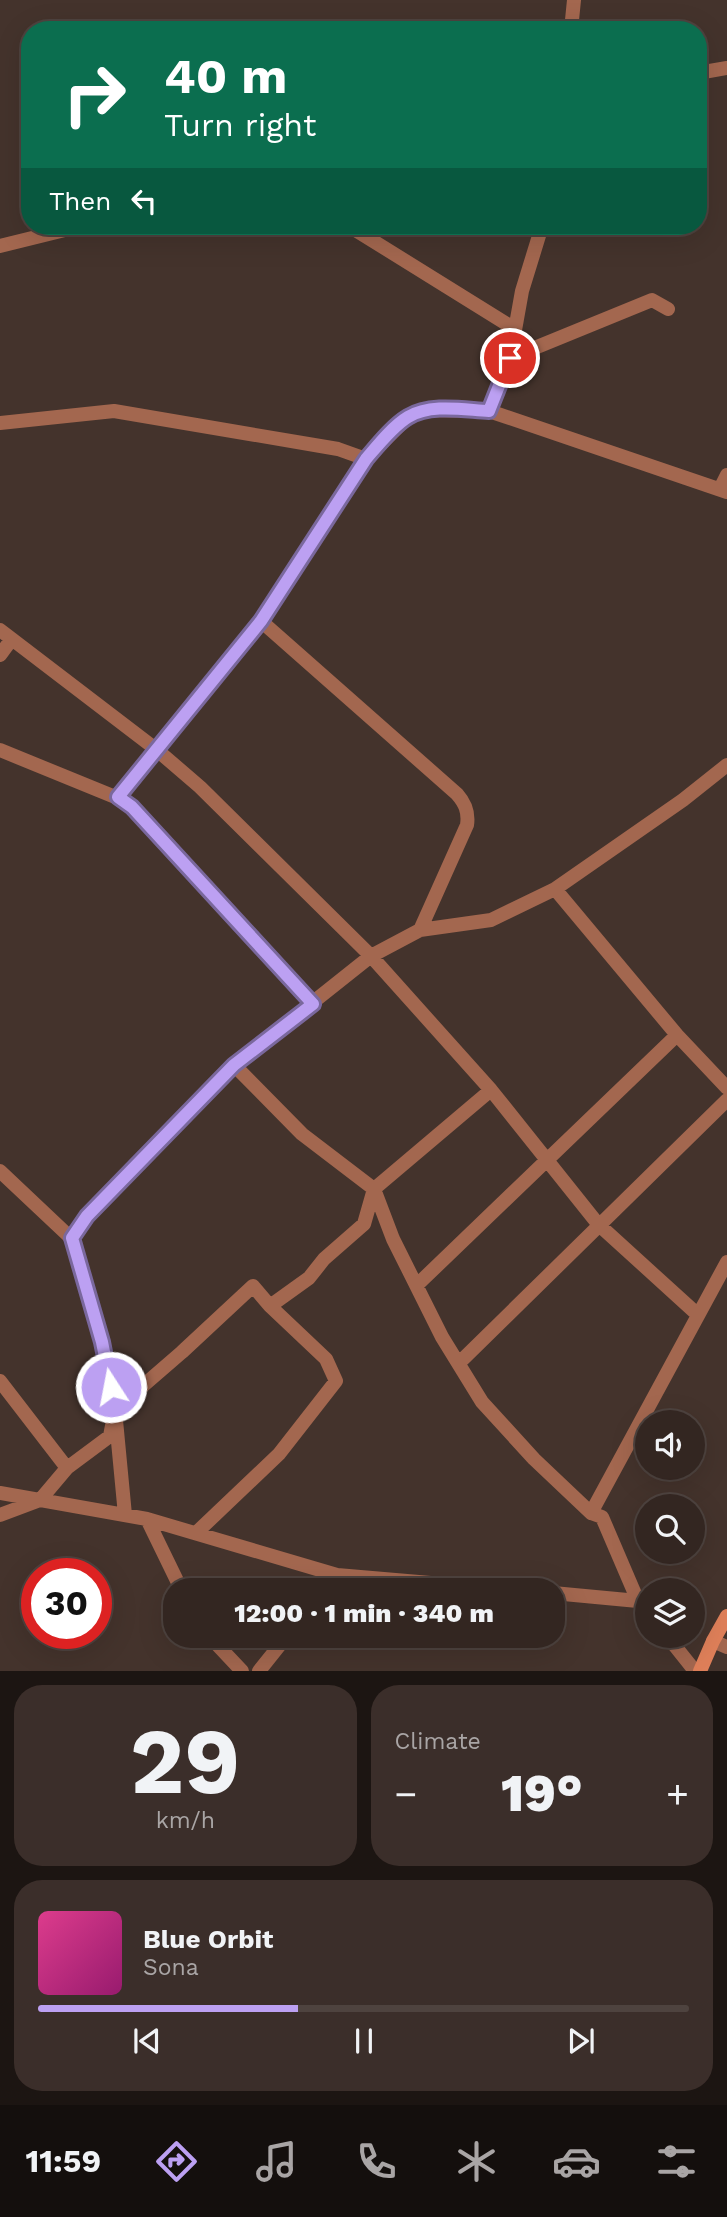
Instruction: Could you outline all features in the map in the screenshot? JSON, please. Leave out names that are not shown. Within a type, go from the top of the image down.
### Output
[{"type":"main road","points":[[700,1671],[727,1616]]},
{"type":"street","points":[[572,21],[574,0]]},
{"type":"street","points":[[707,71],[727,68]]},
{"type":"street","points":[[0,246],[44,235]]},
{"type":"street","points":[[364,235],[515,329]]},
{"type":"street","points":[[489,411],[510,358],[522,291],[539,235]]},
{"type":"street","points":[[510,358],[652,300],[668,309]]},
{"type":"street","points":[[118,797],[261,621],[366,459],[408,417],[427,410],[489,411],[723,490],[727,475]]},
{"type":"street","points":[[0,424],[114,411],[338,449],[366,459]]},
{"type":"street","points":[[261,621],[463,800],[468,812],[467,825],[420,930]]},
{"type":"street","points":[[0,655],[6,635],[157,750],[200,788],[371,957],[491,1090],[598,1224],[697,1314]]},
{"type":"street","points":[[0,750],[118,797],[132,807],[313,1004]]},
{"type":"street","points":[[72,1238],[87,1216],[234,1065],[371,957],[420,930],[491,920],[555,890],[683,800],[727,765]]},
{"type":"street","points":[[555,890],[677,1035],[727,1088]]},
{"type":"street","points":[[417,1285],[677,1035]]},
{"type":"street","points":[[234,1065],[302,1133],[374,1189],[393,1239],[442,1337],[482,1402],[534,1459],[591,1513],[601,1517],[635,1594]]},
{"type":"street","points":[[270,1306],[309,1278],[324,1259],[364,1224],[374,1189],[491,1090]]},
{"type":"street","points":[[459,1363],[727,1100]]},
{"type":"street","points":[[0,1171],[72,1238],[102,1342],[115,1410],[125,1515]]},
{"type":"street","points":[[591,1513],[727,1262]]},
{"type":"street","points":[[0,1515],[40,1500],[67,1468],[110,1436],[115,1410],[183,1352],[253,1286],[270,1306],[326,1359],[336,1381],[279,1454],[196,1533]]},
{"type":"street","points":[[0,1381],[67,1468]]},
{"type":"street","points":[[0,1493],[147,1519],[337,1575],[372,1578]]},
{"type":"street","points":[[147,1519],[176,1578]]},
{"type":"street","points":[[565,1594],[635,1601]]},
{"type":"street","points":[[713,1640],[727,1647]]},
{"type":"street","points":[[220,1648],[242,1671]]},
{"type":"street","points":[[259,1671],[277,1648]]},
{"type":"street","points":[[677,1648],[695,1671]]},
{"type":"route","points":[[111,1387],[102,1342],[72,1238],[87,1216],[234,1065],[313,1004],[132,807],[118,797],[261,621],[366,459],[408,417],[427,410],[489,411],[510,358]]}]
